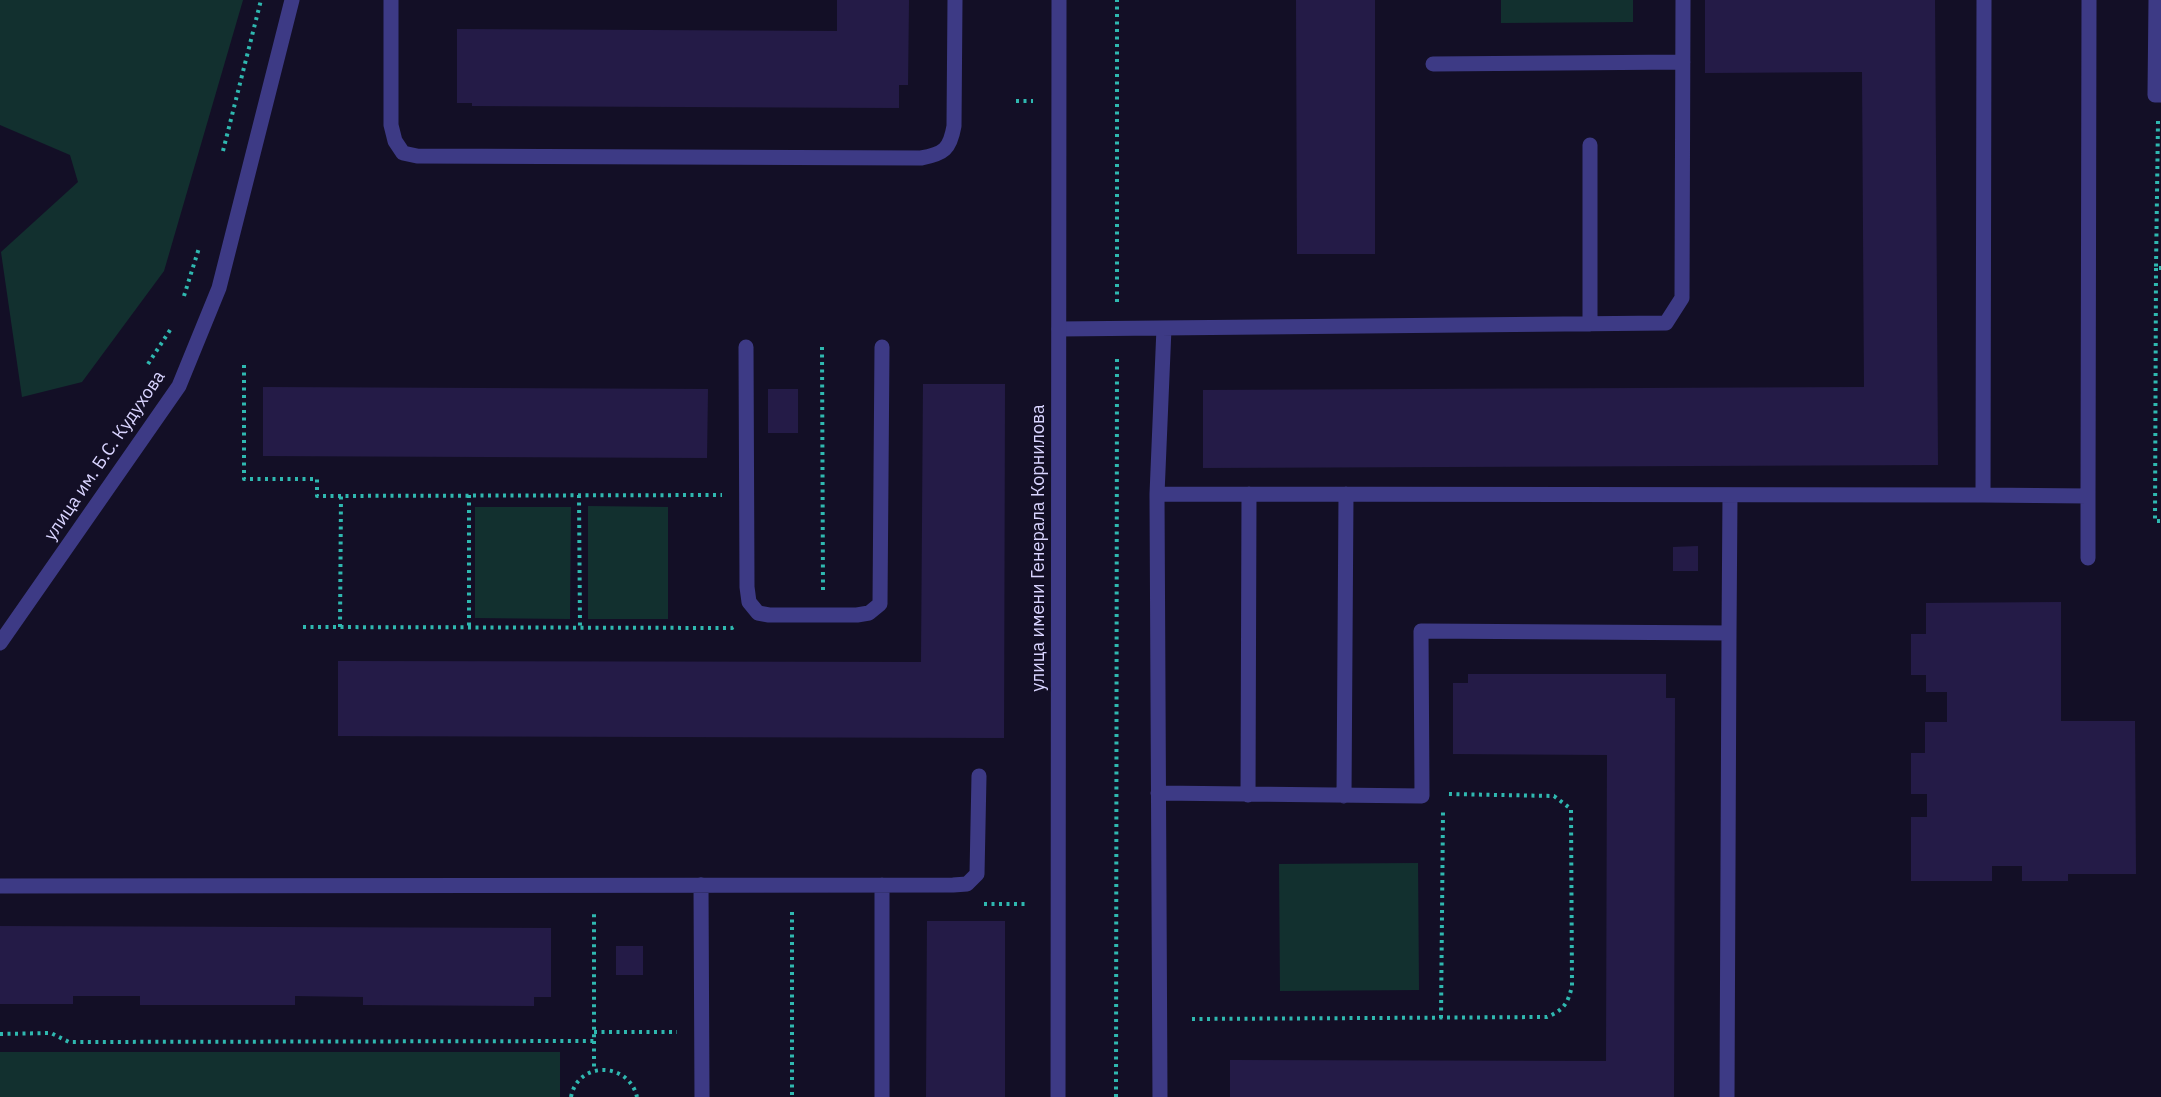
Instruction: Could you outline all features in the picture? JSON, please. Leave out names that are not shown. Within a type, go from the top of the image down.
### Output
[{"type":"street","name":"улица им. Б.С. Кудухова","points":[[0,643],[179,386],[219,288],[292,0]]},
{"type":"street","points":[[391,0],[391,125],[394,141],[403,153],[429,156],[921,158],[939,155],[951,142],[954,126],[955,0]]},
{"type":"street","name":"улица имени Генерала Корнилова","points":[[1058,1097],[1059,0]]},
{"type":"street","points":[[1059,329],[1666,323],[1682,298],[1683,0]]},
{"type":"street","points":[[1983,495],[1984,0]]},
{"type":"street","points":[[2088,558],[2089,0]]},
{"type":"street","points":[[2156,0],[2155,95],[2161,95]]},
{"type":"street","points":[[1433,63],[1683,62]]},
{"type":"street","points":[[1590,145],[1590,324]]},
{"type":"street","points":[[1160,1097],[1157,494],[1164,328]]},
{"type":"street","points":[[746,347],[747,587],[749,602],[758,613],[823,615],[869,613],[880,604],[882,347]]},
{"type":"street","points":[[1157,494],[2088,496]]},
{"type":"street","points":[[1248,795],[1249,494]]},
{"type":"street","points":[[1344,796],[1346,494]]},
{"type":"street","points":[[1727,1097],[1730,495]]},
{"type":"street","points":[[1158,793],[1422,796],[1421,631],[1729,633]]},
{"type":"street","points":[[0,886],[960,885],[967,884],[977,874],[979,776]]},
{"type":"street","points":[[701,885],[702,1097]]},
{"type":"street","points":[[882,885],[882,1097]]},
{"type":"path","points":[[221,159],[261,0]]},
{"type":"path","points":[[1116,1097],[1117,0]]},
{"type":"path","points":[[2161,115],[2158,115],[2158,370],[2155,521],[2161,521]]},
{"type":"path","points":[[182,304],[202,239]]},
{"type":"path","points":[[148,364],[174,324]]},
{"type":"path","points":[[822,347],[823,615]]},
{"type":"path","points":[[244,365],[244,479],[317,479],[317,496],[747,495]]},
{"type":"path","points":[[469,495],[469,627]]},
{"type":"path","points":[[579,495],[579,628]]},
{"type":"path","points":[[340,627],[341,496]]},
{"type":"path","points":[[303,627],[732,628],[758,613]]},
{"type":"path","points":[[1192,1019],[1547,1017],[1562,1011],[1568,1001],[1572,986],[1571,809],[1554,796],[1443,794],[1443,783]]},
{"type":"path","points":[[1442,1018],[1443,806]]},
{"type":"path","points":[[792,885],[792,1097]]},
{"type":"path","points":[[594,912],[594,1071]]},
{"type":"path","points":[[594,1032],[702,1032]]},
{"type":"path","points":[[0,1034],[51,1033],[69,1042],[594,1041]]},
{"type":"path","points":[[571,1097],[578,1082],[594,1071],[607,1069],[626,1077],[633,1085],[637,1097]]},
{"type":"green space","points":[[0,0],[243,0],[164,271],[82,382],[22,397],[1,252],[78,182],[70,155],[0,125]]},
{"type":"green space","points":[[1501,0],[1633,0],[1633,22],[1501,23]]},
{"type":"green space","points":[[588,506],[668,507],[668,619],[588,619]]},
{"type":"green space","points":[[475,507],[571,507],[570,619],[475,618]]},
{"type":"green space","points":[[1418,863],[1419,990],[1280,991],[1279,864]]},
{"type":"green space","points":[[0,1052],[560,1052],[560,1097],[0,1097]]},
{"type":"building","points":[[837,0],[909,0],[908,85],[899,85],[899,108],[472,106],[472,103],[457,103],[457,29],[837,31]]},
{"type":"building","points":[[1296,0],[1375,0],[1375,254],[1297,254]]},
{"type":"building","points":[[1705,0],[1935,0],[1938,465],[1203,468],[1203,390],[1864,387],[1862,72],[1705,73]]},
{"type":"building","points":[[923,384],[1005,384],[1004,738],[338,736],[338,661],[921,662]]},
{"type":"building","points":[[263,387],[708,389],[707,458],[263,456]]},
{"type":"building","points":[[768,389],[798,389],[798,433],[768,433]]},
{"type":"building","points":[[1698,546],[1698,571],[1673,571],[1673,547]]},
{"type":"building","points":[[2061,602],[2061,721],[2135,721],[2136,874],[2068,874],[2068,881],[2022,881],[2022,866],[1992,866],[1992,881],[1911,881],[1911,817],[1927,817],[1927,794],[1911,794],[1911,753],[1925,753],[1925,722],[1947,722],[1947,692],[1926,692],[1926,675],[1911,675],[1911,634],[1926,634],[1926,603]]},
{"type":"building","points":[[1468,674],[1666,674],[1666,698],[1675,698],[1674,1097],[1230,1097],[1230,1060],[1606,1061],[1607,755],[1453,754],[1453,683],[1468,683]]},
{"type":"building","points":[[927,921],[1005,921],[1005,1097],[926,1097]]},
{"type":"building","points":[[0,926],[551,928],[551,997],[534,997],[534,1006],[363,1005],[363,997],[295,996],[295,1005],[140,1005],[140,996],[73,996],[73,1004],[0,1004]]},
{"type":"building","points":[[616,946],[643,946],[643,975],[616,975]]}]
